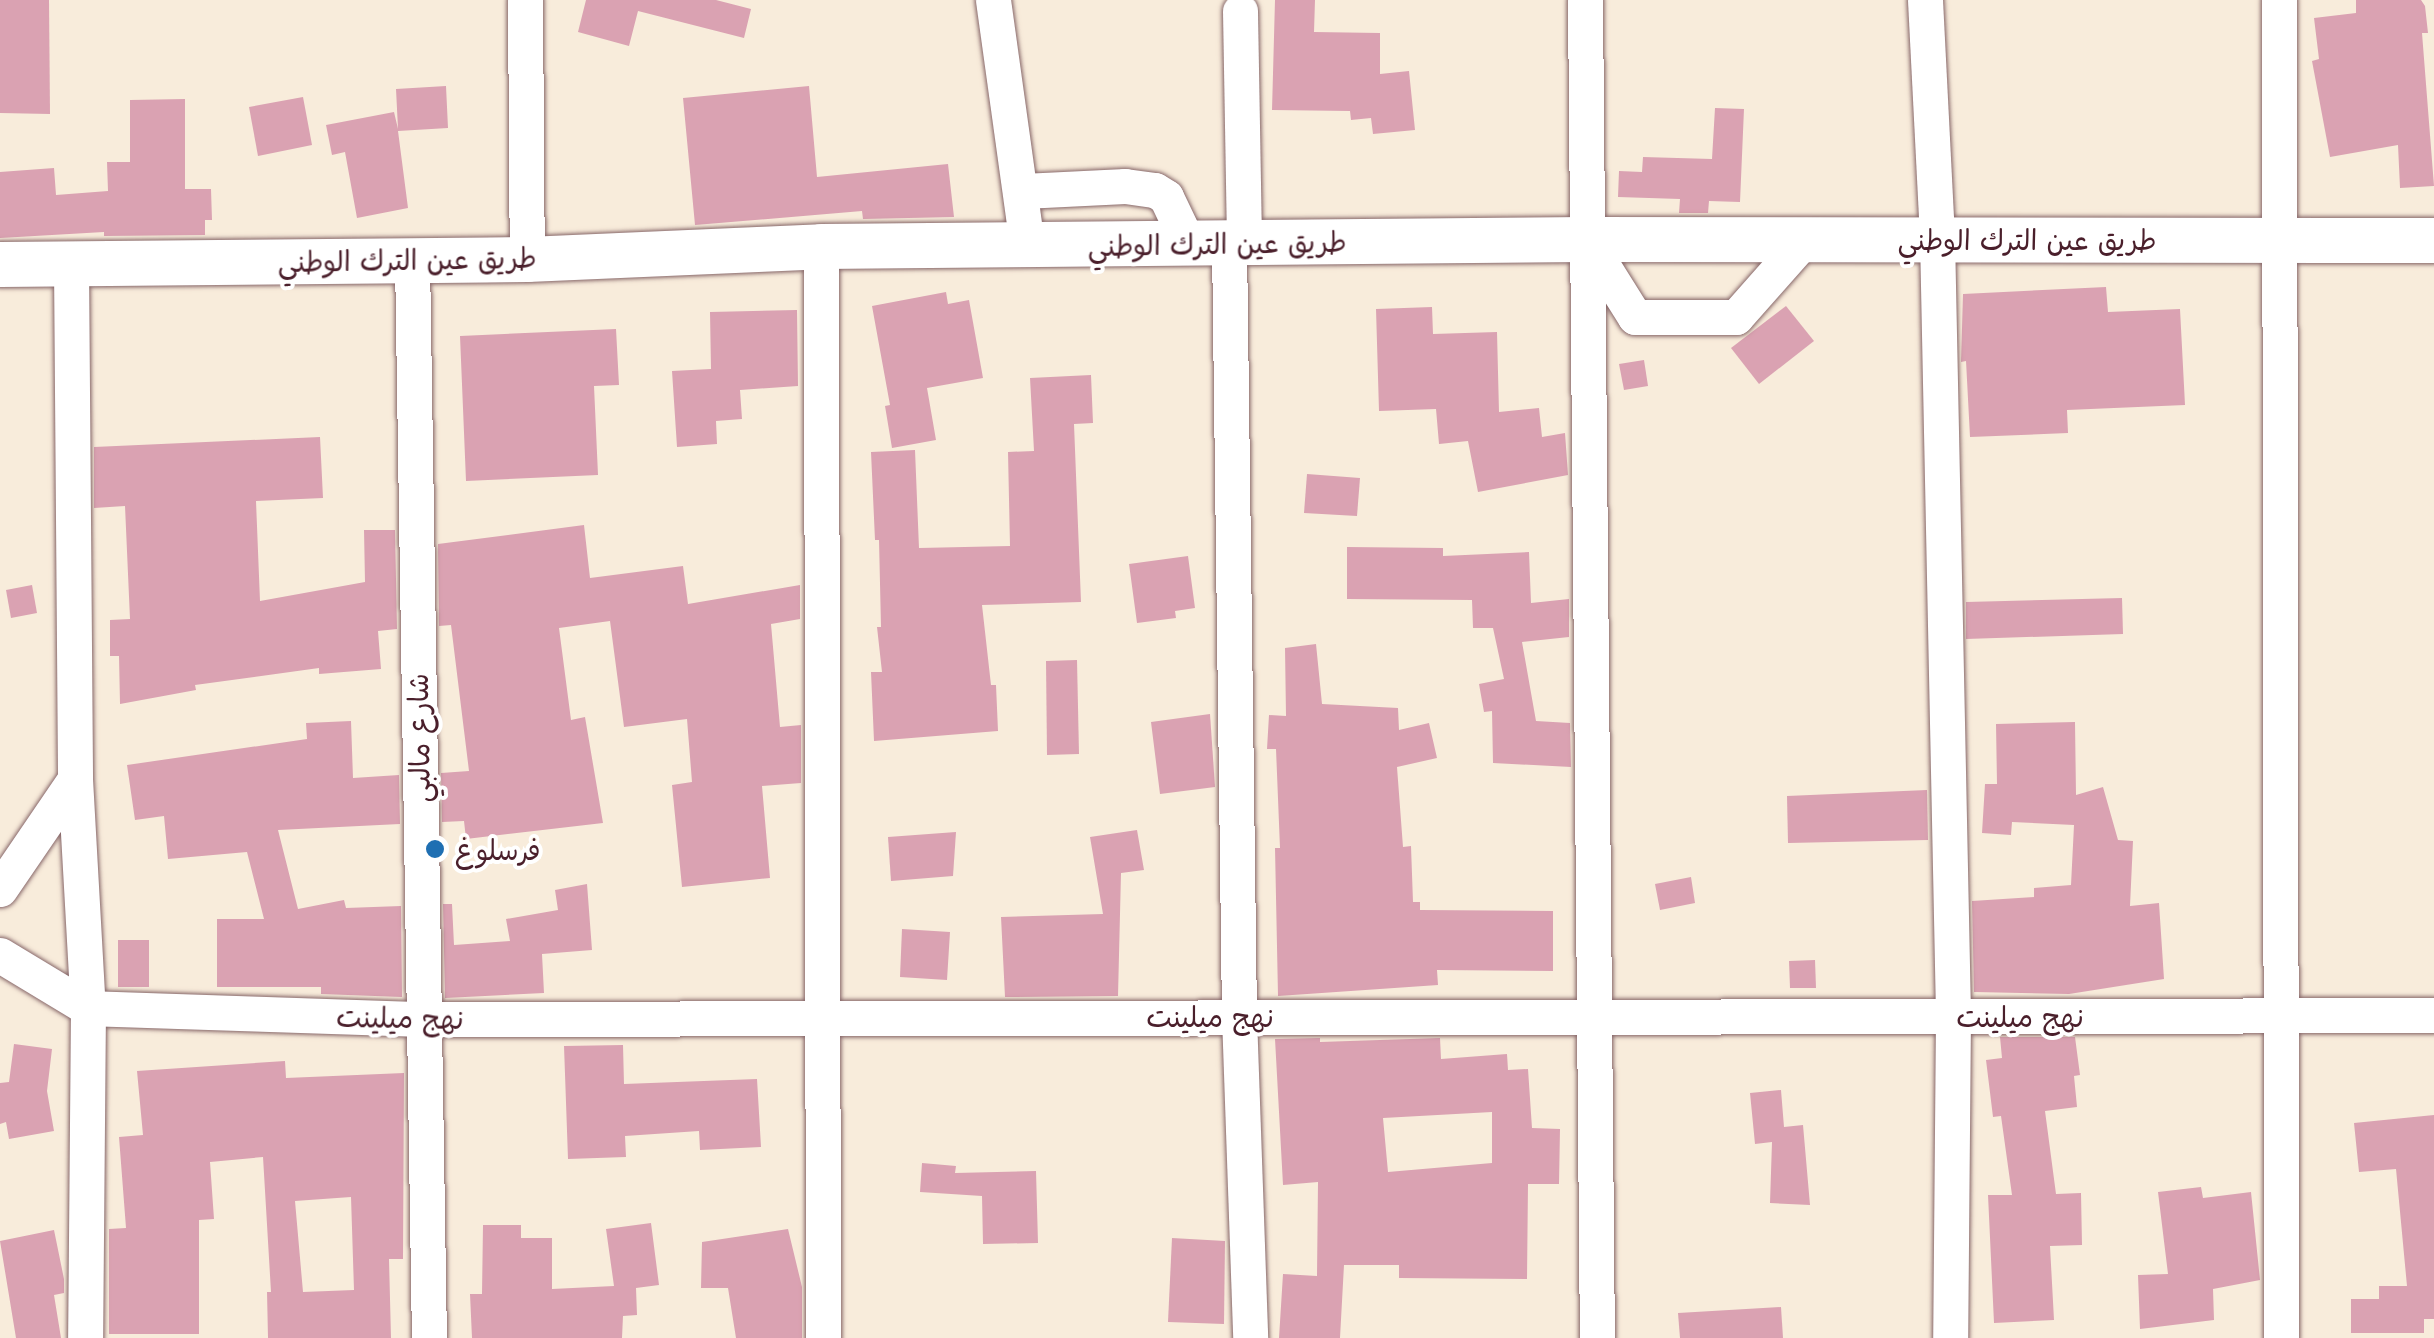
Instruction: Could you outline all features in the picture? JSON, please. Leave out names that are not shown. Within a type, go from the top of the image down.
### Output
[{"type":"main road","name":"طريق عين الترك الوطني","points":[[0,264],[527,259],[821,246],[1937,237],[2434,240]]},
{"type":"street","points":[[524,0],[527,259]]},
{"type":"street","points":[[993,0],[1027,244]]},
{"type":"street","points":[[1585,0],[1597,1338]]},
{"type":"street","points":[[1925,0],[1937,237],[1952,1016],[1950,1338]]},
{"type":"street","points":[[2279,0],[2281,1338]]},
{"type":"street","points":[[1240,10],[1220,243],[1250,1338]]},
{"type":"street","points":[[1022,190],[1125,186],[1156,190],[1220,243]]},
{"type":"street","points":[[1586,239],[1636,317],[1736,317],[1806,238]]},
{"type":"street","points":[[821,246],[823,1338]]},
{"type":"street","name":"شارع مالبي","points":[[412,258],[429,1338]]},
{"type":"street","points":[[71,264],[75,779],[88,1008],[84,1338]]},
{"type":"street","points":[[0,889],[75,779]]},
{"type":"street","name":"نهج ميلينت","points":[[0,955],[88,1008],[421,1019],[2434,1014]]},
{"type":"building","points":[[0,0],[49,0],[50,114],[0,113]]},
{"type":"building","points":[[586,0],[716,0],[751,9],[744,38],[638,11],[629,46],[578,32]]},
{"type":"building","points":[[1275,0],[1315,0],[1314,32],[1380,33],[1380,74],[1409,71],[1415,130],[1373,134],[1371,118],[1351,120],[1350,111],[1272,110]]},
{"type":"building","points":[[2356,0],[2421,0],[2425,6],[2428,33],[2422,33],[2434,186],[2400,188],[2398,145],[2330,157],[2312,61],[2319,59],[2314,18],[2356,13]]},
{"type":"building","points":[[446,86],[448,128],[398,131],[408,208],[357,218],[345,152],[332,155],[326,125],[394,112],[398,129],[396,89]]},
{"type":"building","points":[[809,86],[817,177],[948,164],[954,217],[863,219],[862,211],[695,225],[683,98]]},
{"type":"building","points":[[303,97],[312,145],[258,156],[249,107]]},
{"type":"building","points":[[185,99],[185,189],[211,189],[212,220],[205,220],[205,235],[104,236],[104,232],[0,238],[0,172],[54,168],[56,195],[108,191],[107,162],[130,162],[130,100]]},
{"type":"building","points":[[1715,108],[1744,109],[1740,202],[1709,201],[1708,213],[1679,213],[1680,199],[1618,197],[1619,171],[1642,172],[1643,157],[1712,159]]},
{"type":"building","points":[[2106,287],[2108,312],[2180,309],[2185,405],[2067,410],[2068,433],[1970,437],[1966,361],[1961,362],[1963,294]]},
{"type":"building","points":[[946,292],[948,304],[969,300],[983,378],[927,388],[936,440],[892,448],[885,406],[890,405],[872,306]]},
{"type":"building","points":[[1786,306],[1814,341],[1759,384],[1731,348]]},
{"type":"building","points":[[1432,307],[1433,334],[1497,332],[1499,412],[1539,408],[1542,437],[1565,433],[1568,475],[1478,492],[1468,441],[1439,444],[1436,409],[1379,411],[1376,309]]},
{"type":"building","points":[[797,310],[798,386],[740,390],[742,419],[716,421],[717,444],[677,447],[672,371],[711,369],[710,312]]},
{"type":"building","points":[[616,329],[619,385],[594,386],[598,475],[466,481],[460,336]]},
{"type":"building","points":[[1644,360],[1648,386],[1624,390],[1619,364]]},
{"type":"building","points":[[1091,375],[1093,423],[1074,424],[1081,602],[982,605],[991,685],[996,685],[998,731],[874,741],[871,672],[882,672],[877,627],[881,627],[879,540],[875,540],[871,452],[915,450],[919,548],[1010,546],[1008,452],[1034,451],[1030,378]]},
{"type":"building","points":[[320,437],[323,498],[256,501],[260,601],[365,582],[364,530],[395,530],[397,629],[378,631],[381,669],[319,674],[319,668],[195,685],[196,690],[120,704],[119,656],[110,656],[110,620],[130,619],[125,506],[94,508],[94,447]]},
{"type":"building","points":[[1307,474],[1360,478],[1357,516],[1304,513]]},
{"type":"building","points":[[584,525],[590,578],[683,566],[688,604],[800,585],[800,619],[771,624],[780,727],[801,725],[801,783],[762,786],[770,878],[682,887],[672,785],[692,782],[687,719],[624,727],[610,621],[559,628],[571,720],[585,717],[603,823],[466,839],[464,821],[442,822],[441,773],[469,771],[451,625],[439,626],[438,544]]},
{"type":"building","points":[[1347,547],[1443,548],[1443,556],[1529,552],[1531,603],[1569,599],[1569,637],[1522,642],[1536,721],[1570,723],[1571,767],[1493,763],[1492,711],[1484,712],[1479,684],[1504,679],[1493,628],[1473,628],[1472,600],[1347,599]]},
{"type":"building","points":[[1188,556],[1195,608],[1175,611],[1176,618],[1137,623],[1129,564]]},
{"type":"building","points":[[32,585],[37,613],[11,618],[6,590]]},
{"type":"building","points":[[2122,598],[2123,634],[1966,639],[1966,602]]},
{"type":"building","points":[[1316,644],[1322,704],[1398,708],[1399,730],[1429,723],[1437,758],[1397,767],[1403,847],[1411,846],[1413,902],[1420,902],[1420,910],[1553,911],[1553,971],[1437,970],[1438,985],[1278,996],[1275,848],[1280,848],[1276,749],[1267,749],[1269,715],[1286,716],[1285,648]]},
{"type":"building","points":[[1077,660],[1079,754],[1047,755],[1046,661]]},
{"type":"building","points":[[1210,714],[1215,787],[1160,794],[1151,722]]},
{"type":"building","points":[[351,721],[353,778],[399,775],[400,824],[278,830],[298,909],[344,900],[346,908],[401,906],[402,997],[321,994],[321,987],[217,987],[217,919],[264,919],[247,852],[168,859],[164,816],[135,820],[127,765],[307,739],[306,723]]},
{"type":"building","points":[[2075,722],[2076,795],[2103,787],[2118,840],[2133,841],[2130,906],[2159,903],[2164,979],[2069,994],[1974,992],[1972,901],[2034,897],[2034,888],[2071,885],[2074,825],[2012,822],[2011,835],[1982,833],[1985,784],[1997,784],[1996,724]]},
{"type":"building","points":[[1927,790],[1928,840],[1788,843],[1787,796]]},
{"type":"building","points":[[1137,830],[1144,870],[1121,873],[1118,996],[1005,997],[1001,917],[1103,914],[1090,837]]},
{"type":"building","points":[[956,832],[953,876],[891,881],[888,837]]},
{"type":"building","points":[[1691,877],[1695,903],[1660,910],[1655,884]]},
{"type":"building","points":[[587,884],[592,950],[542,954],[544,993],[445,998],[443,904],[452,904],[454,945],[510,941],[506,919],[558,910],[555,890]]},
{"type":"building","points":[[902,929],[950,932],[947,980],[900,977]]},
{"type":"building","points":[[118,940],[149,940],[149,987],[118,987]]},
{"type":"building","points":[[1815,960],[1816,988],[1790,988],[1789,961]]},
{"type":"building","points":[[2000,1037],[2075,1037],[2080,1075],[2074,1076],[2077,1107],[2045,1111],[2056,1194],[2081,1193],[2082,1245],[2050,1246],[2054,1320],[1994,1323],[1988,1195],[2012,1195],[2001,1116],[1993,1117],[1986,1060],[2002,1058]]},
{"type":"building","points":[[1320,1038],[1320,1042],[1440,1038],[1441,1059],[1507,1054],[1508,1070],[1528,1069],[1532,1128],[1560,1129],[1559,1184],[1528,1184],[1527,1279],[1399,1278],[1399,1265],[1344,1265],[1340,1338],[1279,1338],[1283,1274],[1317,1276],[1318,1182],[1283,1185],[1275,1039]],"holes":[[[1492,1112],[1492,1163],[1388,1172],[1383,1118]]]},
{"type":"building","points":[[14,1044],[52,1049],[47,1091],[54,1131],[9,1139],[6,1122],[0,1124],[0,1083],[9,1082]]},
{"type":"building","points":[[623,1045],[624,1084],[757,1079],[761,1147],[700,1150],[699,1131],[625,1136],[626,1157],[568,1159],[564,1046]]},
{"type":"building","points":[[285,1061],[286,1078],[404,1073],[403,1259],[389,1259],[391,1338],[268,1338],[267,1292],[271,1292],[263,1157],[210,1162],[214,1219],[199,1220],[199,1334],[109,1334],[109,1229],[126,1228],[119,1137],[143,1135],[137,1071]],"holes":[[[351,1197],[354,1290],[303,1292],[295,1201]]]},
{"type":"building","points":[[1781,1090],[1784,1127],[1803,1125],[1810,1205],[1770,1203],[1772,1142],[1755,1144],[1750,1093]]},
{"type":"building","points":[[2434,1115],[2434,1319],[2424,1319],[2424,1333],[2351,1333],[2351,1299],[2379,1299],[2379,1286],[2407,1286],[2396,1169],[2359,1172],[2354,1123]]},
{"type":"building","points":[[922,1163],[956,1166],[955,1173],[1036,1171],[1038,1243],[983,1244],[982,1196],[920,1192]]},
{"type":"building","points":[[2201,1187],[2203,1198],[2251,1192],[2260,1280],[2213,1289],[2214,1320],[2140,1329],[2138,1275],[2168,1274],[2158,1192]]},
{"type":"building","points":[[651,1223],[659,1285],[636,1288],[637,1315],[623,1316],[622,1338],[472,1338],[470,1294],[482,1294],[483,1225],[521,1225],[521,1238],[552,1238],[552,1289],[614,1286],[606,1229]]},
{"type":"building","points":[[788,1229],[802,1287],[802,1338],[736,1338],[728,1288],[701,1288],[702,1242]]},
{"type":"building","points":[[54,1230],[64,1279],[64,1293],[54,1295],[61,1338],[16,1338],[0,1241]]},
{"type":"building","points":[[1172,1238],[1225,1241],[1224,1324],[1168,1322]]},
{"type":"building","points":[[1781,1307],[1783,1338],[1680,1338],[1678,1313]]},
{"type":"place","name":"فرسلوغ","points":[[435,849]]}]
